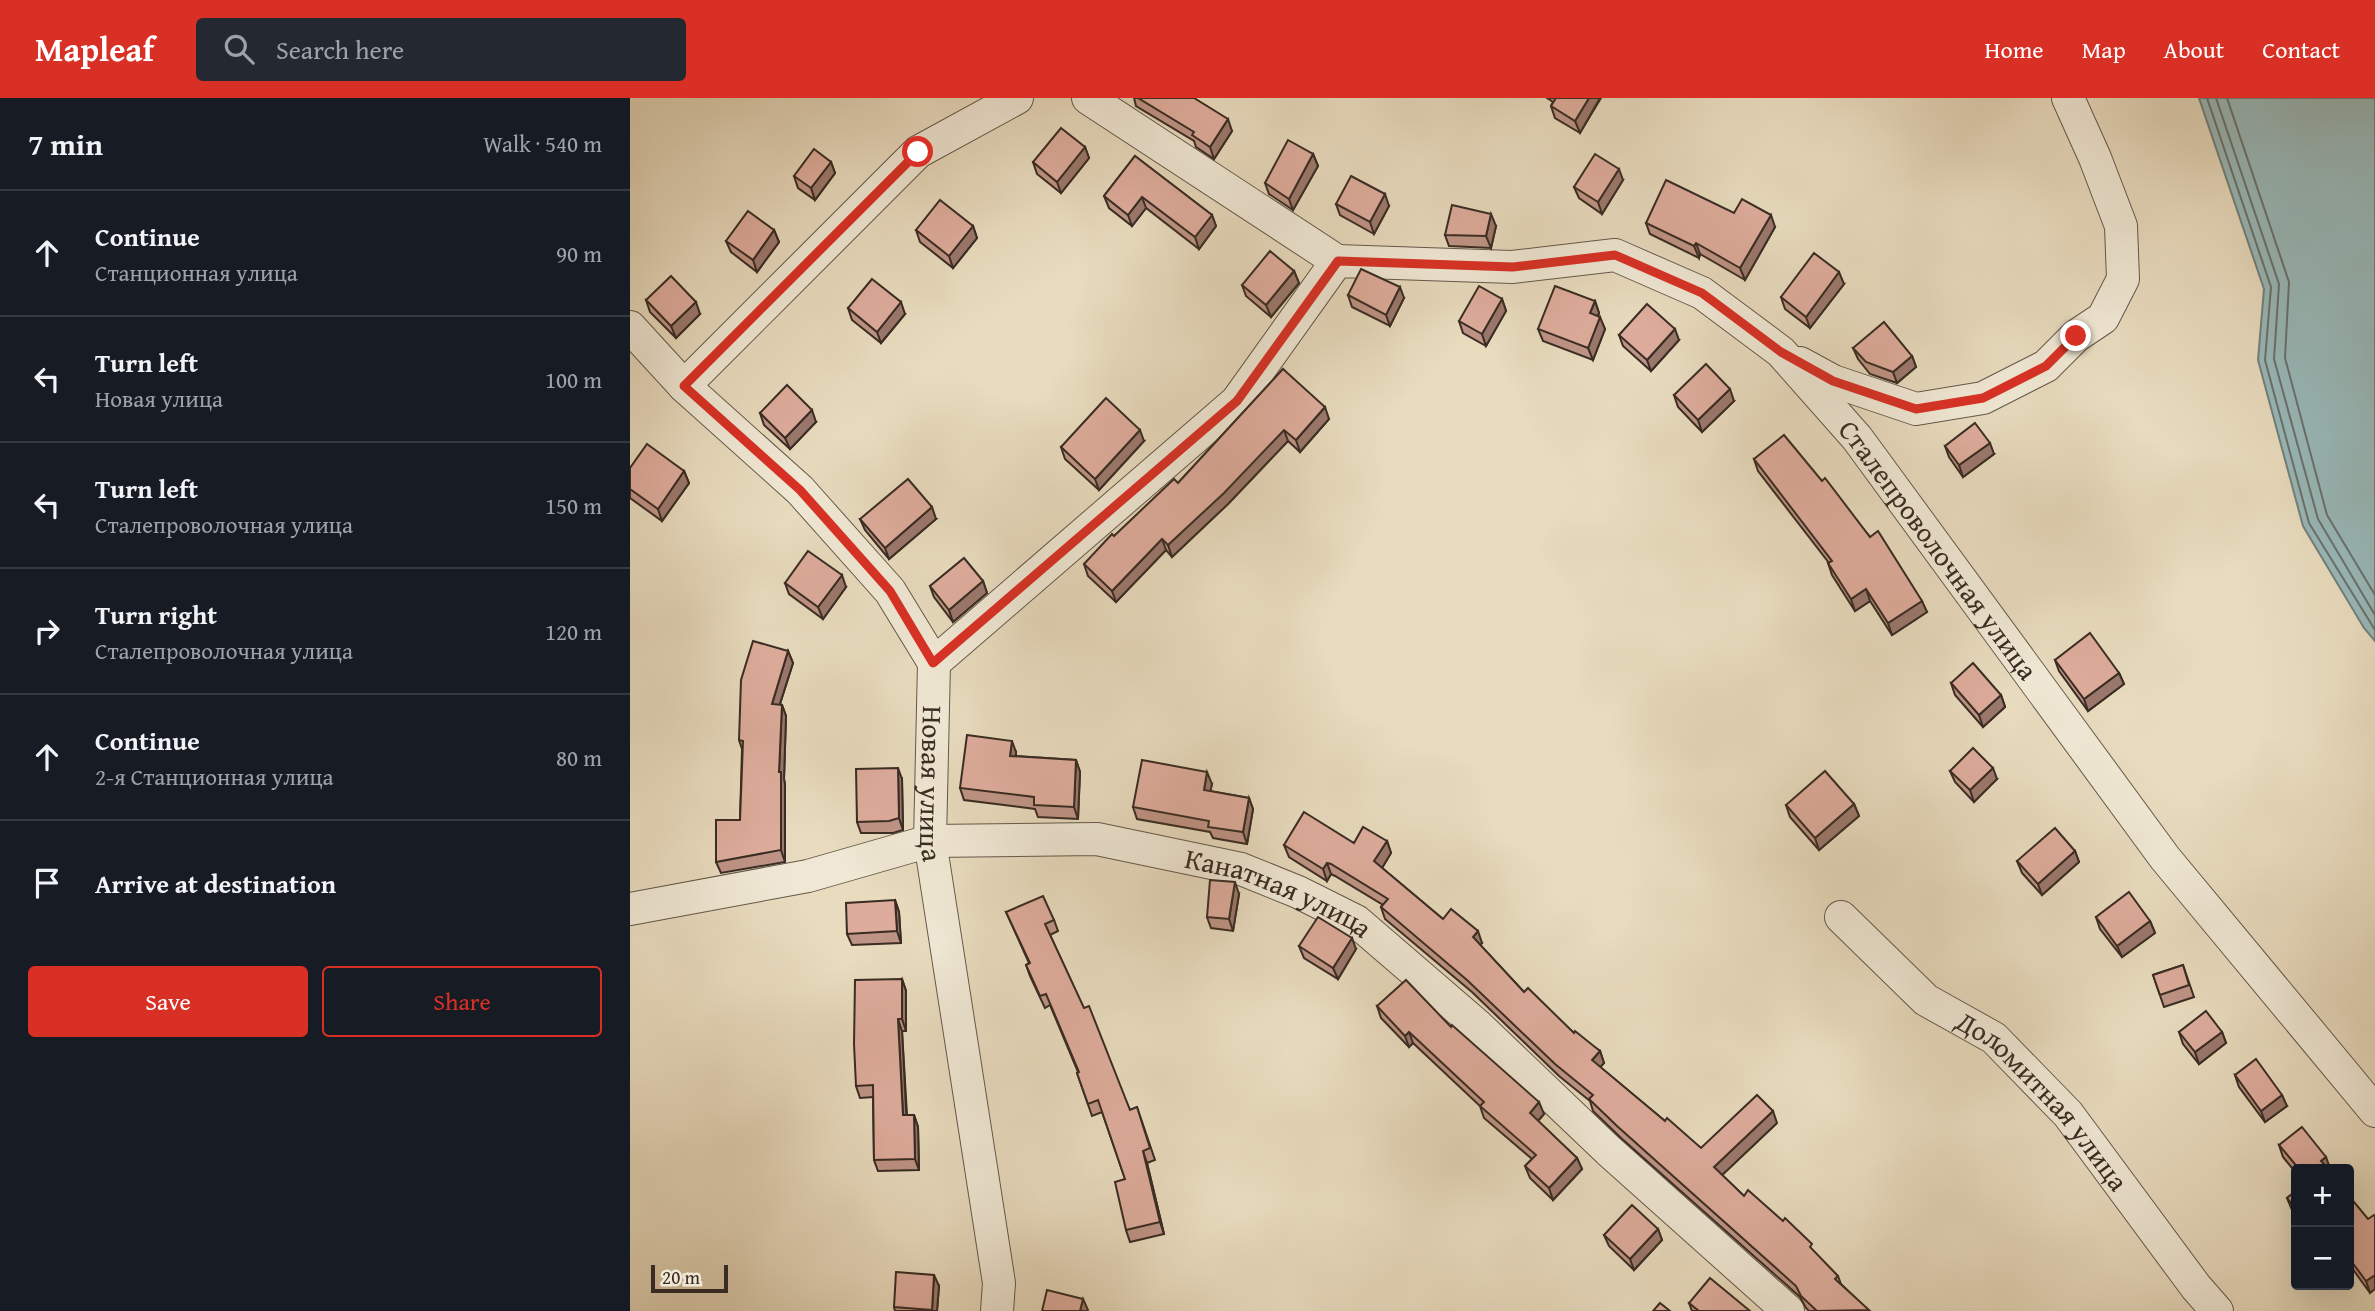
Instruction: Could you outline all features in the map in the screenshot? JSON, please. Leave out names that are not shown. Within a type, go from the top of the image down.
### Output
[{"type":"street","points":[[684,386],[918,152],[1017,98]]},
{"type":"street","points":[[933,663],[1237,401],[1338,261],[1088,98]]},
{"type":"street","points":[[1781,352],[1833,381],[1916,409],[1983,398],[2046,366],[2076,336],[2103,318],[2123,279],[2121,226],[2068,98]]},
{"type":"street","name":"Сталепроволочная улица","points":[[1338,261],[1513,267],[1615,255],[1702,293],[1781,352],[1857,438],[2165,858],[2375,1111]]},
{"type":"street","name":"Новая улица","points":[[630,327],[684,386],[800,490],[890,591],[933,663],[930,841],[999,1283],[997,1311]]},
{"type":"street","name":"Канатная улица","points":[[630,909],[808,876],[930,841],[1097,839],[1241,869],[1298,892],[1356,921],[1478,1026],[1609,1151],[1788,1311]]},
{"type":"street","name":"Доломитная улица","points":[[1841,917],[1926,1000],[1994,1038],[2068,1114],[2196,1287],[2217,1311]]},
{"type":"water","points":[[2199,98],[2375,98],[2375,641],[2364,628],[2303,526],[2258,360],[2264,289]]},
{"type":"building","points":[[1138,98],[1194,98],[1228,119],[1210,147],[1192,135],[1194,132]]},
{"type":"building","points":[[1556,98],[1589,98],[1575,121],[1551,106]]},
{"type":"building","points":[[1061,128],[1085,147],[1057,182],[1033,162]]},
{"type":"building","points":[[1288,140],[1313,154],[1289,199],[1265,183]]},
{"type":"building","points":[[814,149],[831,162],[811,188],[794,176]]},
{"type":"building","points":[[1595,154],[1619,169],[1598,202],[1574,187]]},
{"type":"building","points":[[1135,156],[1212,215],[1195,237],[1142,197],[1128,215],[1104,196]]},
{"type":"building","points":[[1351,176],[1385,194],[1370,222],[1336,204]]},
{"type":"building","points":[[1666,180],[1734,213],[1742,199],[1771,215],[1740,268],[1696,243],[1694,246],[1646,223]]},
{"type":"building","points":[[940,200],[973,226],[949,256],[916,230]]},
{"type":"building","points":[[1452,205],[1491,214],[1486,236],[1445,235]]},
{"type":"building","points":[[748,211],[774,230],[753,260],[726,241]]},
{"type":"building","points":[[1270,251],[1294,271],[1266,305],[1242,285]]},
{"type":"building","points":[[1814,253],[1839,272],[1806,317],[1781,297]]},
{"type":"building","points":[[1361,269],[1400,287],[1386,315],[1348,295]]},
{"type":"building","points":[[671,276],[696,302],[671,326],[646,300]]},
{"type":"building","points":[[872,279],[901,302],[877,332],[848,308]]},
{"type":"building","points":[[1479,286],[1502,299],[1482,334],[1459,321]]},
{"type":"building","points":[[1555,286],[1595,301],[1590,313],[1600,317],[1588,348],[1538,329]]},
{"type":"building","points":[[1647,304],[1675,329],[1647,360],[1619,335]]},
{"type":"building","points":[[1884,322],[1912,356],[1893,372],[1866,362],[1853,348]]},
{"type":"building","points":[[1706,364],[1730,389],[1698,420],[1674,395]]},
{"type":"building","points":[[1283,369],[1325,407],[1296,440],[1284,430],[1224,493],[1168,545],[1162,539],[1112,591],[1084,564],[1112,534],[1114,536],[1174,479],[1178,483]]},
{"type":"building","points":[[787,385],[812,410],[785,438],[760,413]]},
{"type":"building","points":[[1106,398],[1140,430],[1095,479],[1061,447]]},
{"type":"building","points":[[1975,423],[1990,443],[1959,465],[1945,446]]},
{"type":"building","points":[[1784,435],[1822,481],[1825,478],[1870,537],[1878,531],[1922,601],[1888,623],[1866,589],[1851,599],[1828,563],[1832,561],[1754,459]]},
{"type":"building","points":[[647,444],[684,471],[658,509],[630,489],[630,468]]},
{"type":"building","points":[[908,479],[932,507],[885,548],[860,519]]},
{"type":"building","points":[[808,551],[842,575],[818,607],[785,583]]},
{"type":"building","points":[[964,558],[983,581],[949,610],[930,586]]},
{"type":"building","points":[[2090,633],[2119,673],[2084,699],[2055,660]]},
{"type":"building","points":[[753,641],[788,651],[772,704],[782,705],[779,772],[781,850],[716,862],[716,820],[740,820],[743,741],[739,740],[741,680]]},
{"type":"building","points":[[1973,663],[2001,695],[1979,715],[1951,683]]},
{"type":"building","points":[[967,735],[1012,741],[1010,756],[1076,760],[1074,807],[1034,805],[1034,797],[960,788]]},
{"type":"building","points":[[1973,748],[1993,768],[1970,790],[1950,771]]},
{"type":"building","points":[[1142,760],[1207,772],[1204,790],[1249,798],[1243,832],[1208,827],[1209,821],[1133,807]]},
{"type":"building","points":[[898,768],[899,818],[857,822],[856,769]]},
{"type":"building","points":[[1825,771],[1854,804],[1815,838],[1786,805]]},
{"type":"building","points":[[1304,812],[1354,843],[1363,827],[1387,841],[1374,861],[1443,919],[1451,909],[1478,931],[1473,937],[1524,992],[1528,988],[1574,1033],[1575,1031],[1600,1051],[1592,1060],[1701,1148],[1757,1095],[1773,1111],[1714,1167],[1744,1196],[1748,1190],[1783,1221],[1785,1218],[1812,1244],[1810,1247],[1838,1276],[1835,1279],[1869,1310],[1817,1311],[1801,1296],[1796,1286],[1589,1099],[1593,1095],[1555,1064],[1467,980],[1381,907],[1388,899],[1331,864],[1327,863],[1323,869],[1284,845]]},
{"type":"building","points":[[2055,828],[2075,851],[2038,884],[2017,861]]},
{"type":"building","points":[[1210,880],[1235,882],[1229,919],[1207,917]]},
{"type":"building","points":[[2129,892],[2150,921],[2117,946],[2096,917]]},
{"type":"building","points":[[1043,896],[1054,920],[1045,924],[1084,1008],[1089,1006],[1130,1110],[1137,1107],[1150,1148],[1143,1151],[1160,1222],[1126,1230],[1115,1182],[1125,1179],[1098,1100],[1088,1104],[1077,1073],[1079,1072],[1046,994],[1040,996],[1026,965],[1030,963],[1006,912]]},
{"type":"building","points":[[895,900],[897,931],[847,934],[846,903]]},
{"type":"building","points":[[1318,917],[1352,938],[1333,968],[1299,946]]},
{"type":"building","points":[[2183,965],[2189,985],[2160,995],[2153,975]]},
{"type":"building","points":[[902,979],[902,1019],[898,1019],[903,1115],[914,1115],[915,1159],[874,1160],[873,1085],[856,1086],[855,980]]},
{"type":"building","points":[[1406,980],[1451,1027],[1452,1025],[1539,1102],[1530,1113],[1577,1158],[1549,1188],[1525,1166],[1536,1155],[1480,1106],[1484,1102],[1409,1032],[1405,1036],[1377,1006]]},
{"type":"building","points":[[2206,1011],[2222,1032],[2195,1052],[2179,1032]]},
{"type":"building","points":[[2256,1059],[2282,1095],[2261,1111],[2235,1075]]},
{"type":"building","points":[[2302,1127],[2326,1157],[2321,1161],[2324,1164],[2295,1164],[2279,1145]]},
{"type":"building","points":[[2354,1202],[2368,1219],[2375,1216],[2375,1275],[2366,1281],[2354,1265]]},
{"type":"building","points":[[1632,1205],[1658,1229],[1630,1259],[1604,1235]]},
{"type":"building","points":[[896,1272],[934,1275],[932,1310],[894,1307]]},
{"type":"building","points":[[1710,1278],[1750,1311],[1699,1311],[1689,1303]]},
{"type":"building","points":[[1047,1290],[1083,1299],[1080,1311],[1042,1311]]},
{"type":"building","points":[[1660,1303],[1670,1311],[1653,1311]]},
{"type":"route","points":[[918,152],[684,386],[800,490],[890,591],[933,663],[1237,401],[1338,261],[1513,267],[1615,255],[1702,293],[1781,352],[1833,381],[1916,409],[1983,398],[2046,366],[2076,336]]}]
